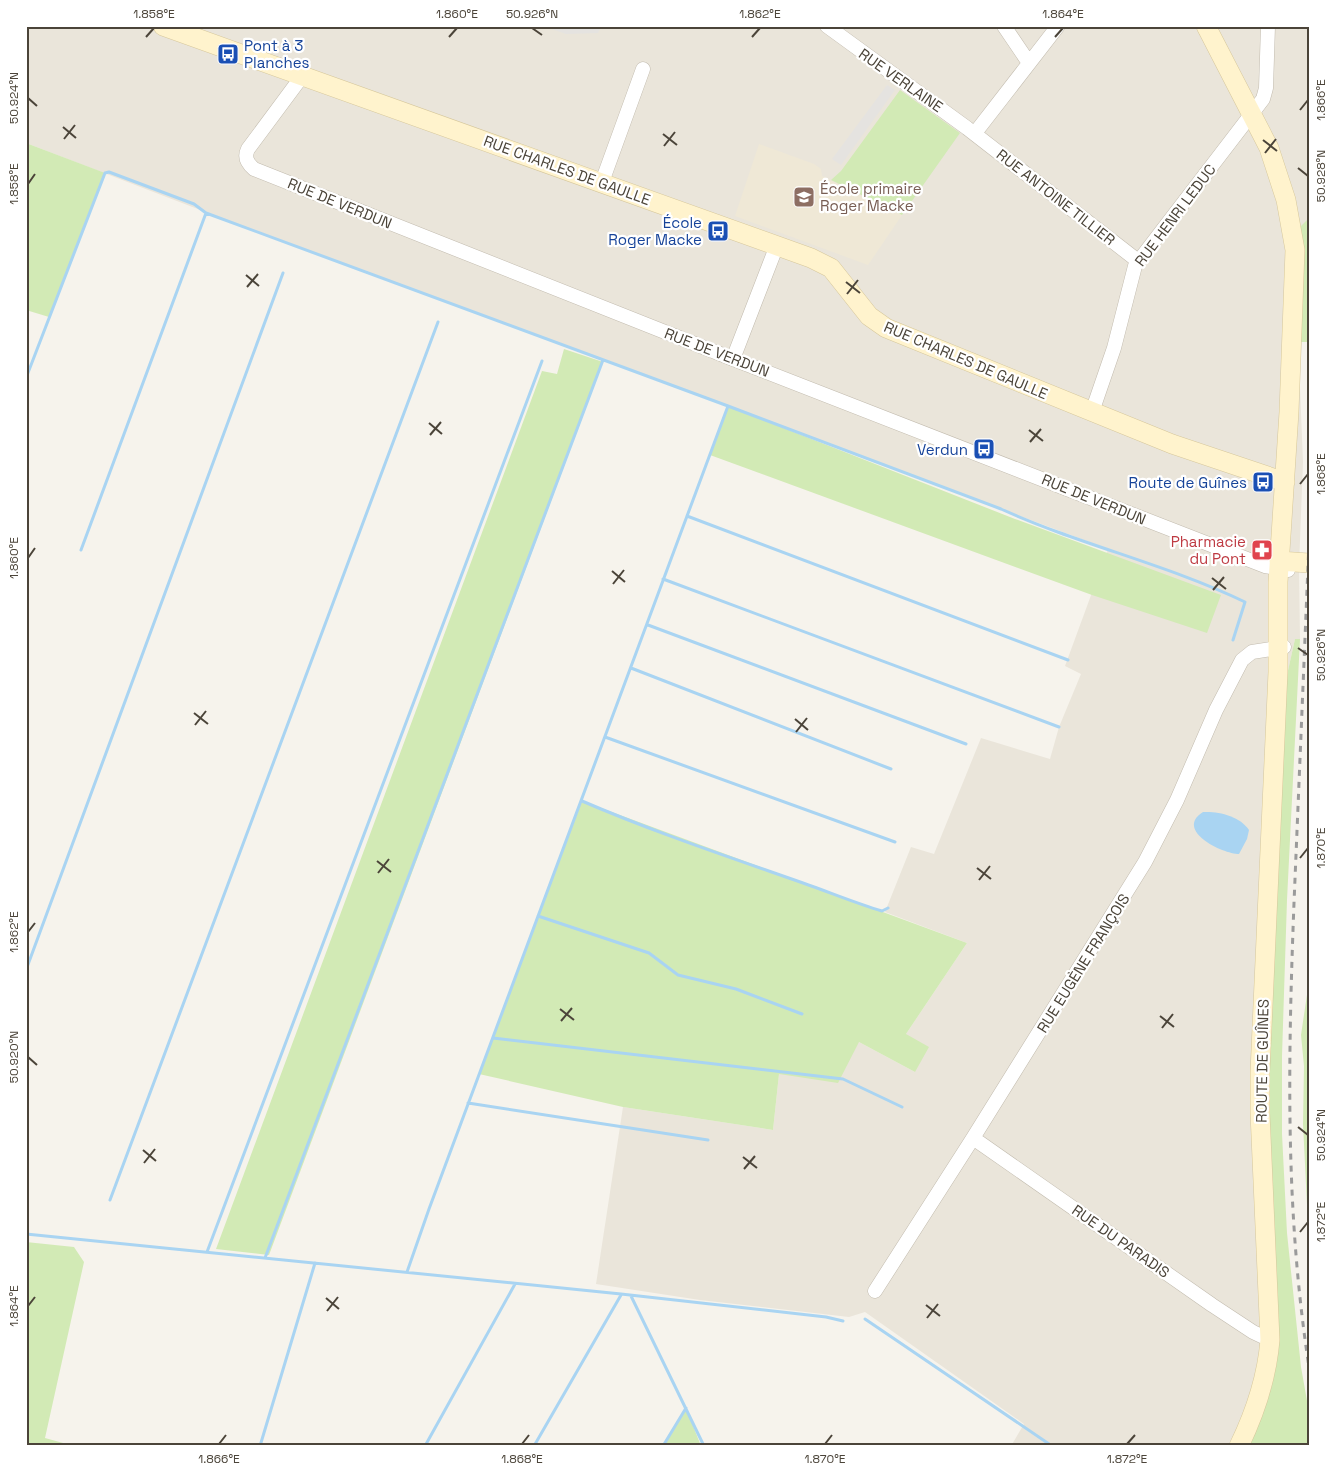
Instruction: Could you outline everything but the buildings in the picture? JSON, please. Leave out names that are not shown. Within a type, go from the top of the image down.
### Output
[{"type":"main road","name":"RUE CHARLES DE GAULLE","points":[[163,26],[811,258],[831,268],[870,316],[881,325],[1183,448],[1285,482]]},
{"type":"main road","points":[[1206,26],[1269,148],[1280,177],[1295,242],[1289,412],[1286,435],[1284,561]]},
{"type":"main road","points":[[1284,561],[1296,456],[1289,412]]},
{"type":"main road","points":[[1284,561],[1309,554]]},
{"type":"main road","points":[[1284,561],[1309,563]]},
{"type":"main road","name":"ROUTE DE GUÎNES","points":[[1239,1446],[1249,1424],[1262,1385],[1267,1366],[1270,1340],[1260,1080],[1278,672],[1281,648],[1288,626],[1284,561]]},
{"type":"street","name":"RUE VERLAINE","points":[[827,26],[974,134]]},
{"type":"street","points":[[1004,26],[1029,64]]},
{"type":"street","points":[[974,134],[1058,26]]},
{"type":"street","name":"RUE HENRI LEDUC","points":[[1092,412],[1114,348],[1133,271],[1138,260],[1253,114],[1265,94],[1268,26]]},
{"type":"street","points":[[602,182],[643,69]]},
{"type":"street","name":"RUE DE VERDUN","points":[[303,75],[248,149],[246,157],[254,169],[1237,556],[1265,566],[1284,561]]},
{"type":"street","name":"RUE ANTOINE TILLIER","points":[[974,134],[1138,260]]},
{"type":"street","points":[[733,359],[777,246]]},
{"type":"street","name":"RUE EUGÈNE FRANÇOIS","points":[[875,1291],[973,1138],[1150,852],[1177,800],[1216,710],[1242,660],[1252,652],[1281,648]]},
{"type":"street","name":"RUE DU PARADIS","points":[[973,1138],[1212,1305],[1253,1332],[1270,1340]]},
{"type":"shaded area","points":[[26,26],[1309,26],[1309,219],[1299,363],[1303,462],[1299,567],[1300,639],[1295,639],[1287,675],[1270,956],[1276,1297],[1248,1446],[1011,1446],[1024,1424],[865,1312],[849,1317],[700,1300],[596,1284],[623,1107],[773,1130],[779,1074],[859,1042],[915,1072],[906,1034],[967,943],[885,912],[911,847],[934,854],[981,738],[1050,759],[1059,727],[1081,674],[1065,666],[1108,549],[229,221],[26,143]]},
{"type":"shaded area","points":[[543,26],[601,26],[598,33],[566,34]]},
{"type":"shaded area","points":[[887,85],[895,90],[841,165],[832,159]]},
{"type":"shaded area","name":"École primaire Roger Macke","points":[[759,144],[814,164],[821,169],[822,176],[902,215],[868,265],[735,216]]},
{"type":"green space","points":[[900,90],[960,133],[902,215],[831,180],[841,171]]},
{"type":"green space","points":[[26,143],[105,173],[49,317],[26,310]]},
{"type":"green space","points":[[1309,218],[1309,342],[1298,342],[1300,227]]},
{"type":"green space","points":[[564,349],[603,362],[269,1255],[216,1249],[542,371],[557,374]]},
{"type":"green space","points":[[728,406],[1015,519],[1221,595],[1207,633],[1092,595],[710,455]]},
{"type":"green space","points":[[1295,639],[1300,639],[1287,900],[1282,1056],[1282,1134],[1287,1233],[1301,1367],[1309,1412],[1309,1446],[1248,1446],[1261,1416],[1270,956],[1287,675]]},
{"type":"green space","points":[[582,801],[967,943],[906,1034],[929,1047],[915,1072],[859,1042],[838,1083],[779,1074],[773,1130],[623,1107],[479,1074]]},
{"type":"green space","points":[[1309,959],[1309,1245],[1303,1124],[1304,1066],[1301,1035],[1308,988]]},
{"type":"green space","points":[[26,1242],[74,1247],[84,1262],[45,1438],[74,1446],[26,1446]]},
{"type":"green space","points":[[686,1408],[701,1446],[663,1446]]},
{"type":"water","points":[[1203,812],[1228,815],[1245,825],[1249,830],[1247,839],[1239,854],[1222,850],[1212,845],[1197,833],[1194,826],[1196,819]]},
{"type":"waterway","points":[[26,378],[105,173],[109,172],[194,204],[206,213]]},
{"type":"waterway","points":[[81,550],[206,213],[728,406]]},
{"type":"waterway","points":[[26,970],[283,273]]},
{"type":"waterway","points":[[110,1200],[438,322]]},
{"type":"waterway","points":[[265,1258],[603,360]]},
{"type":"waterway","points":[[207,1252],[542,361]]},
{"type":"waterway","points":[[407,1272],[728,406],[1031,522],[1185,576],[1245,602],[1233,640]]},
{"type":"waterway","points":[[687,516],[1068,660]]},
{"type":"waterway","points":[[663,579],[1059,727]]},
{"type":"waterway","points":[[648,625],[966,744]]},
{"type":"waterway","points":[[631,668],[891,769]]},
{"type":"waterway","points":[[605,737],[895,842]]},
{"type":"waterway","points":[[582,801],[664,834],[862,905],[882,911],[888,908]]},
{"type":"waterway","points":[[538,916],[649,953],[678,975],[736,989],[802,1014]]},
{"type":"waterway","points":[[493,1038],[843,1079],[902,1107]]},
{"type":"waterway","points":[[468,1103],[708,1140]]},
{"type":"waterway","points":[[26,1234],[621,1294],[826,1317],[843,1321]]},
{"type":"waterway","points":[[260,1446],[315,1263]]},
{"type":"waterway","points":[[425,1446],[515,1284]]},
{"type":"waterway","points":[[534,1446],[621,1295]]},
{"type":"waterway","points":[[631,1296],[704,1446]]},
{"type":"waterway","points":[[865,1319],[1052,1446]]},
{"type":"waterway","points":[[663,1446],[686,1408]]},
{"type":"railway","points":[[1309,542],[1290,1020],[1292,1193],[1301,1309],[1309,1367]]},
{"type":"place","name":"Pont à 3 Planches","points":[[228,54]]},
{"type":"place","name":"École primaire Roger Macke","points":[[804,197]]},
{"type":"place","name":"École Roger Macke","points":[[718,231]]},
{"type":"place","name":"Verdun","points":[[984,449]]},
{"type":"place","name":"Route de Guînes","points":[[1263,482]]},
{"type":"place","name":"Pharmacie du Pont","points":[[1262,550]]}]
